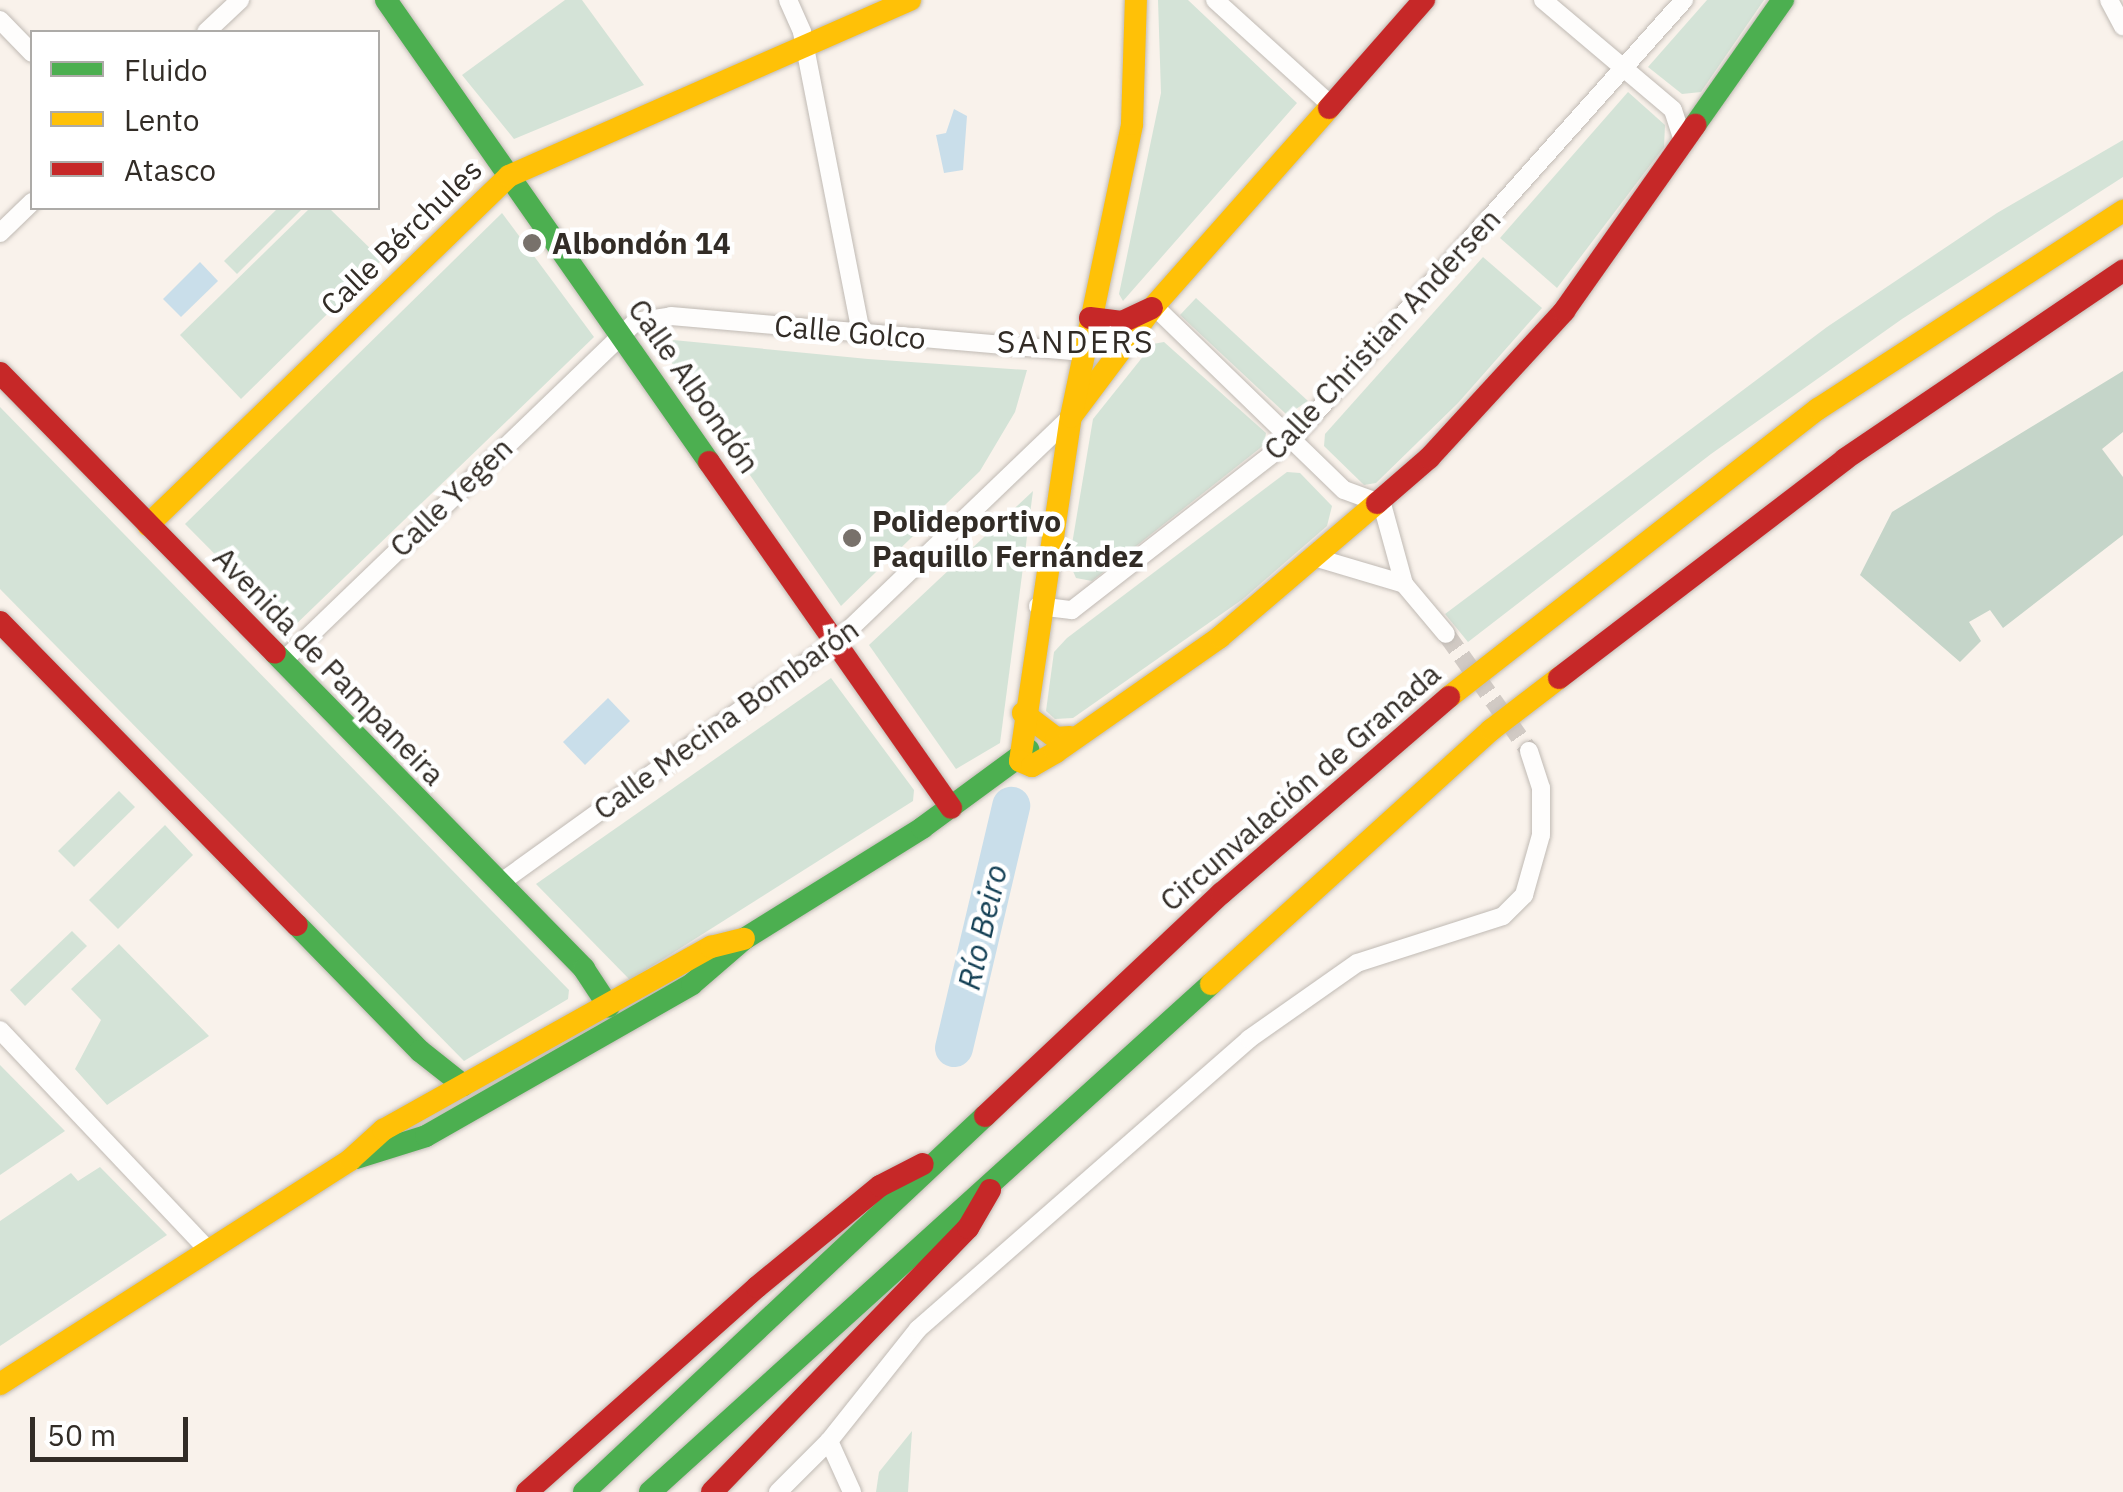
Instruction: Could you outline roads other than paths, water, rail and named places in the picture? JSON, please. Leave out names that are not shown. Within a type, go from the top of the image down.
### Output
[{"type":"main road","name":"Calle Albondón","points":[[386,0],[951,808]]},
{"type":"main road","name":"Calle Bérchules","points":[[148,525],[509,176],[910,0]]},
{"type":"main road","points":[[1020,762],[1038,606],[1070,416],[1132,124],[1136,0]]},
{"type":"main road","points":[[1070,416],[1154,306],[1424,0]]},
{"type":"main road","points":[[1020,762],[1032,766],[1063,737],[1158,683],[1382,504],[1564,311],[1783,0]]},
{"type":"main road","name":"Circunvalación de Granada","points":[[584,1492],[1222,893],[1565,600],[1818,409],[2123,210]]},
{"type":"main road","points":[[650,1492],[1001,1169],[1573,662],[1845,458],[2123,271]]},
{"type":"main road","points":[[1090,318],[1135,320],[1154,306]]},
{"type":"main road","points":[[1083,352],[1113,361]]},
{"type":"main road","name":"Avenida de Pampaneira","points":[[0,373],[584,969],[608,1007]]},
{"type":"main road","points":[[5,638],[434,1064],[464,1085],[486,1091],[518,1074],[538,1073]]},
{"type":"main road","points":[[1023,713],[1063,737]]},
{"type":"main road","points":[[350,1160],[401,1148],[692,984],[744,939],[1020,762]]},
{"type":"main road","points":[[0,1384],[206,1248],[350,1160],[383,1130],[711,948],[744,939]]},
{"type":"main road","points":[[560,1061],[569,1043],[600,1025],[608,1007]]},
{"type":"main road","points":[[434,1064],[435,1101]]},
{"type":"main road","points":[[527,1492],[650,1377],[880,1186],[943,1154]]},
{"type":"main road","points":[[712,1492],[968,1228],[1001,1169]]},
{"type":"street","points":[[208,30],[240,0]]},
{"type":"street","points":[[788,0],[803,45],[861,334]]},
{"type":"street","points":[[1215,0],[1331,105]]},
{"type":"street","points":[[1543,0],[1673,110],[1684,142]]},
{"type":"street","name":"Calle Christian Andersen","points":[[1038,606],[1072,610],[1294,437],[1684,0]]},
{"type":"street","points":[[2109,0],[2123,26]]},
{"type":"street","points":[[0,20],[30,51]]},
{"type":"street","points":[[1673,110],[1704,112]]},
{"type":"street","points":[[0,233],[30,204]]},
{"type":"street","points":[[1154,306],[1294,437],[1344,490],[1382,504],[1404,584],[1446,634]]},
{"type":"street","name":"Calle Golco","points":[[620,333],[635,322],[670,316],[1083,352]]},
{"type":"street","name":"Calle Yegen","points":[[282,662],[620,333]]},
{"type":"street","name":"Calle Mecina Bombarón","points":[[500,884],[836,642],[1070,416]]},
{"type":"street","points":[[1344,490],[1347,534]]},
{"type":"street","points":[[1317,558],[1404,584]]},
{"type":"street","points":[[778,1492],[829,1441],[918,1329],[1250,1039],[1356,963],[1504,916],[1524,895],[1542,835],[1542,788],[1529,750]]},
{"type":"street","points":[[0,1030],[206,1248]]},
{"type":"street","points":[[829,1441],[852,1492]]},
{"type":"water","points":[[954,109],[967,116],[963,170],[944,173],[936,135],[946,133]]},
{"type":"water","points":[[200,262],[218,281],[181,317],[163,299]]},
{"type":"water","points":[[608,698],[630,721],[585,765],[563,742]]},
{"type":"waterway","name":"Río Beiro","points":[[954,1048],[1011,806]]},
{"type":"tunnel","points":[[1446,634],[1529,751]]},
{"type":"place","name":"Albondón 14","points":[[532,243]]},
{"type":"place","name":"Polideportivo Paquillo Fernández","points":[[852,538]]},
{"type":"district","name":"SANDERS","points":[[1076,341]]}]
